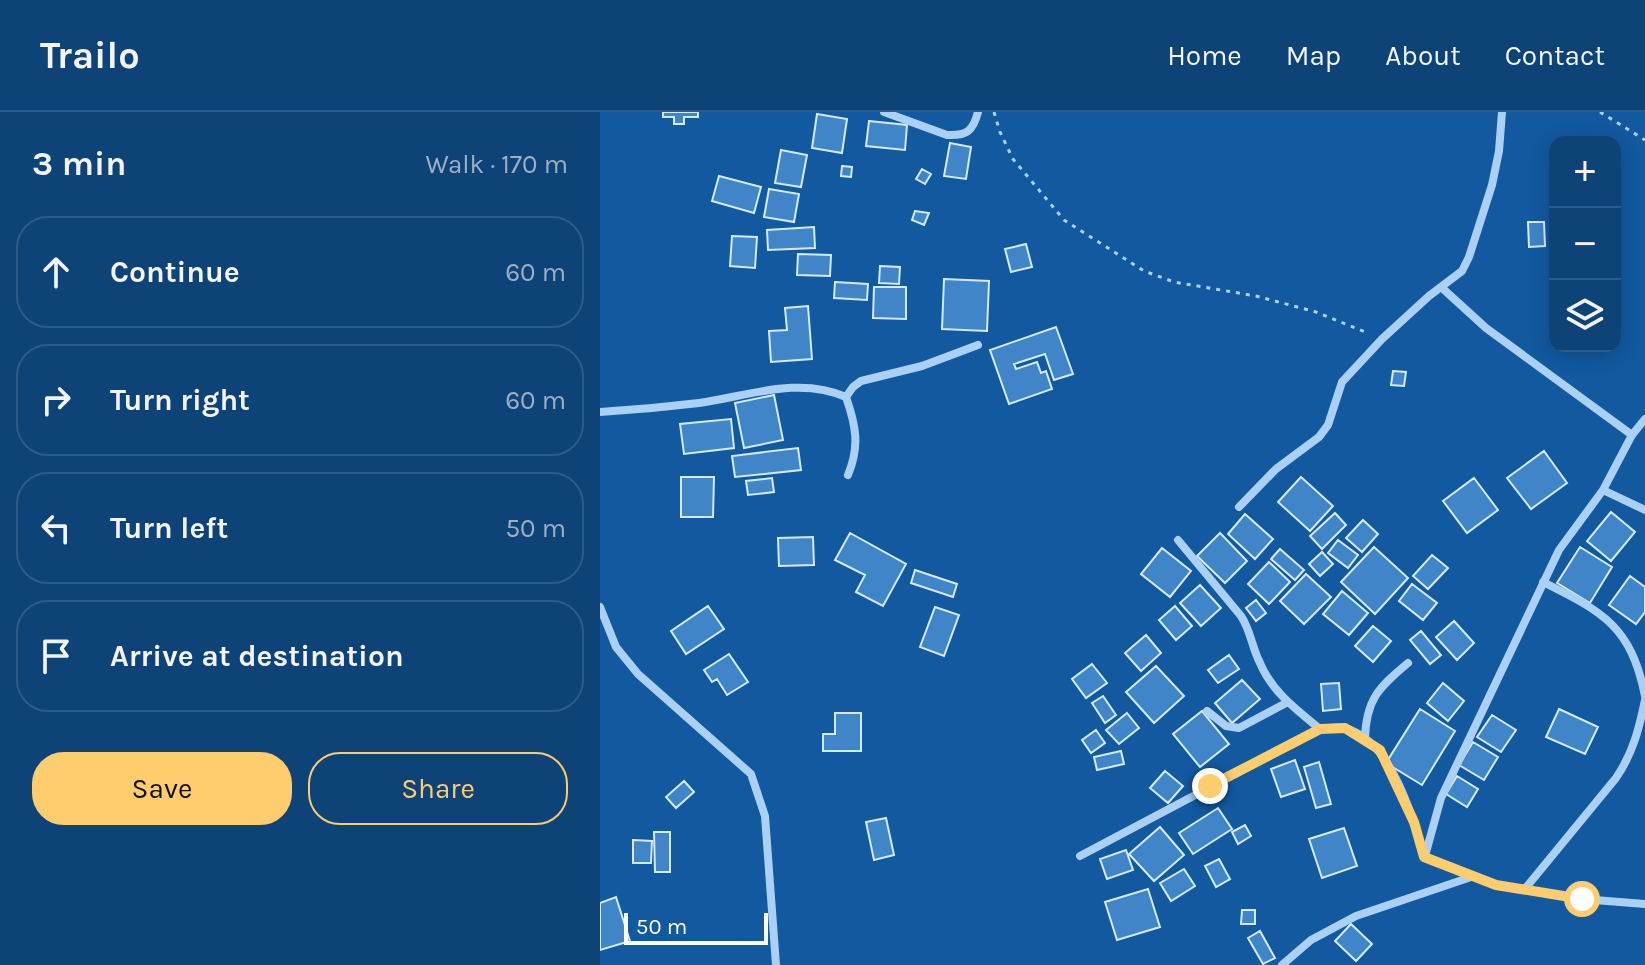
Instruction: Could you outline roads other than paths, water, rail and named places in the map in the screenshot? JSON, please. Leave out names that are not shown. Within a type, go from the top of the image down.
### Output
[{"type":"street","points":[[884,112],[947,135],[968,133],[978,112]]},
{"type":"street","points":[[1239,507],[1276,469],[1319,437],[1328,425],[1342,382],[1382,339],[1462,271],[1492,185],[1502,112]]},
{"type":"street","points":[[1441,287],[1486,328],[1632,435]]},
{"type":"street","points":[[846,397],[861,381],[922,366],[978,345]]},
{"type":"street","points":[[600,412],[701,403],[789,387],[832,391],[846,397],[855,423],[857,445],[848,475]]},
{"type":"street","points":[[1424,857],[1441,798],[1559,550],[1603,490],[1632,435],[1645,419]]},
{"type":"street","points":[[1603,490],[1645,510]]},
{"type":"street","points":[[1178,540],[1249,628],[1259,662],[1273,687],[1320,729]]},
{"type":"street","points":[[1524,890],[1616,778],[1628,759],[1635,743],[1645,698],[1635,660],[1615,627],[1596,608],[1543,582]]},
{"type":"street","points":[[600,607],[616,647],[638,674],[751,774],[765,816],[770,854],[776,965]]},
{"type":"street","points":[[1365,739],[1366,716],[1372,699],[1408,663]]},
{"type":"street","points":[[1207,711],[1226,726],[1239,728],[1288,702]]},
{"type":"street","points":[[1080,856],[1320,729],[1345,728],[1380,750],[1414,822],[1424,857]]},
{"type":"street","points":[[1424,857],[1496,885],[1582,899],[1645,904]]},
{"type":"street","points":[[1282,965],[1311,940],[1356,916],[1474,876]]}]
